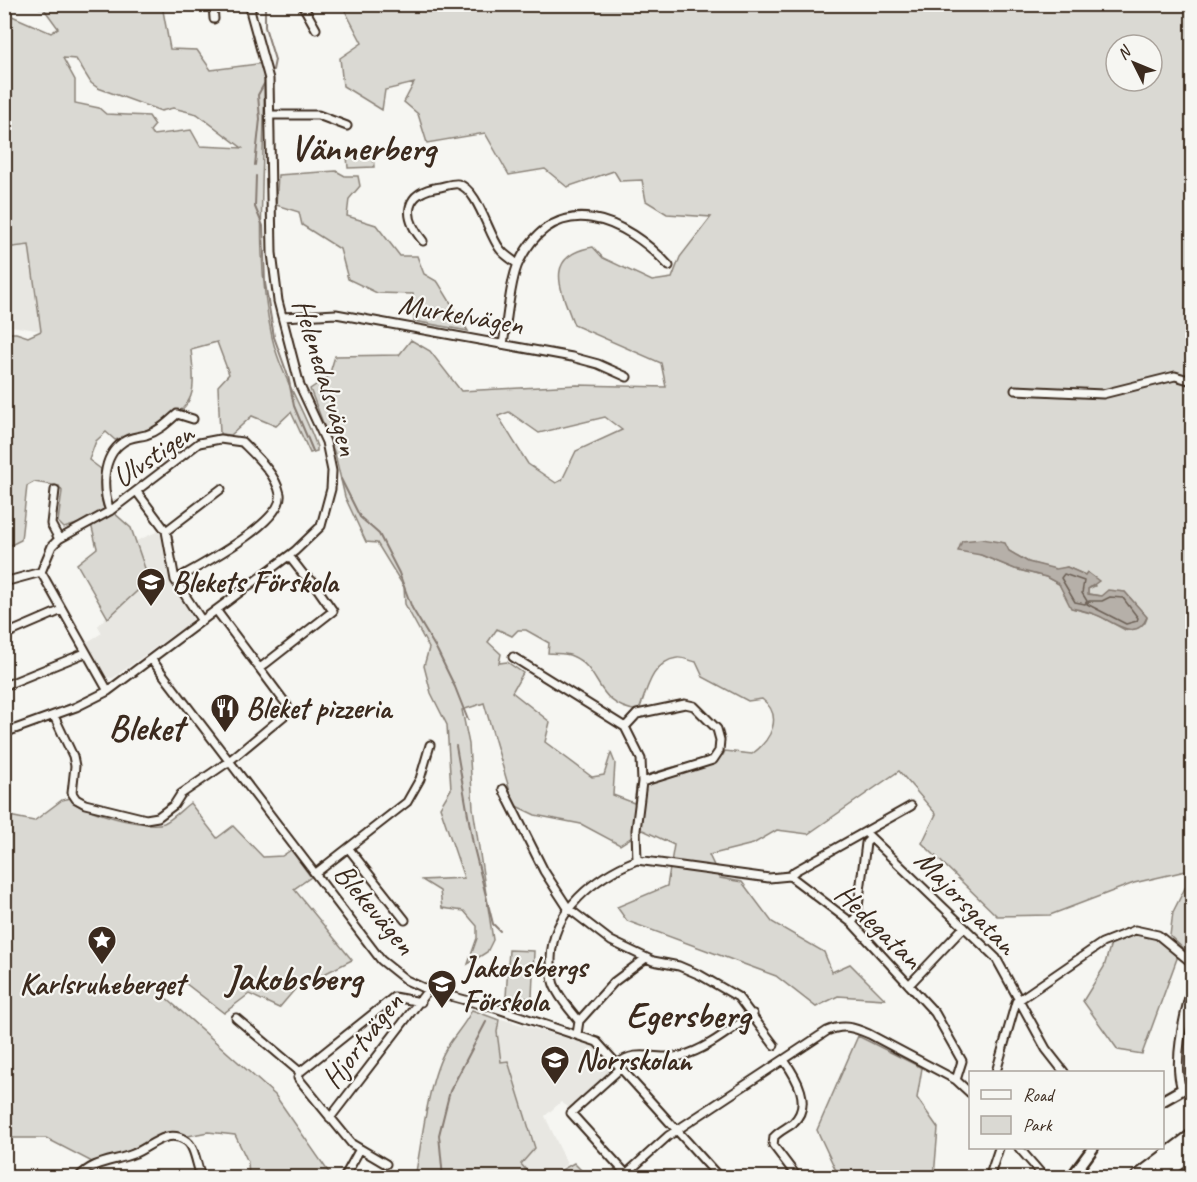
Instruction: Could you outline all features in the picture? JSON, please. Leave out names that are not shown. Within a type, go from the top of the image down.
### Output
[{"type":"highway","points":[[1138,1178],[1192,1137]]},
{"type":"highway","points":[[1158,1178],[1192,1152]]},
{"type":"street","points":[[213,4],[214,19]]},
{"type":"street","name":"Helenedalsvägen","points":[[4,734],[54,716],[108,691],[289,556],[308,541],[321,526],[332,471],[326,442],[300,386],[283,317],[272,253],[271,115],[266,63],[254,26],[251,4]]},
{"type":"street","points":[[302,4],[316,29]]},
{"type":"street","points":[[271,115],[318,115],[347,126]]},
{"type":"street","points":[[423,241],[411,227],[409,207],[416,195],[426,189],[458,184],[471,192],[500,250],[517,264]]},
{"type":"street","points":[[503,344],[517,264],[530,243],[547,226],[581,216],[610,222],[652,248],[669,266]]},
{"type":"street","name":"Murkelvägen","points":[[283,317],[336,314],[591,362],[627,377]]},
{"type":"street","points":[[1015,390],[1103,394],[1175,376],[1192,381]]},
{"type":"street","points":[[110,512],[106,500],[104,473],[119,445],[128,439],[154,432],[177,414],[193,419]]},
{"type":"street","name":"Ulvstigen","points":[[59,539],[110,512],[199,443],[220,439],[242,442],[272,477],[279,493],[277,509],[269,519],[175,580]]},
{"type":"street","points":[[166,531],[221,489]]},
{"type":"street","points":[[41,572],[52,546],[59,539],[51,524],[55,490]]},
{"type":"street","points":[[136,492],[166,531],[175,580],[202,621]]},
{"type":"street","points":[[260,668],[333,611],[312,580],[303,574],[289,556]]},
{"type":"street","points":[[4,582],[41,572]]},
{"type":"street","points":[[41,572],[108,691]]},
{"type":"street","points":[[4,635],[62,610]]},
{"type":"street","points":[[54,716],[73,756],[75,766],[72,793],[76,800],[146,819],[167,812],[181,794],[228,762],[286,714],[287,705],[216,610]]},
{"type":"street","points":[[4,686],[85,653]]},
{"type":"street","points":[[513,657],[625,727],[640,759],[642,782],[636,830],[637,860]]},
{"type":"street","name":"Blekevägen","points":[[152,660],[381,960],[406,980],[428,990],[495,1008],[597,1042],[720,1178]]},
{"type":"street","points":[[625,727],[637,714],[686,704],[694,706],[717,729],[720,740],[719,751],[713,760],[642,782]]},
{"type":"street","points":[[316,873],[407,802],[420,779],[430,745]]},
{"type":"street","points":[[503,789],[544,871],[568,908],[611,941],[646,958],[700,975],[738,997],[753,1014],[774,1046]]},
{"type":"street","points":[[579,1021],[556,990],[551,973],[551,948],[559,921],[568,908],[597,880],[637,860],[769,878],[790,876],[910,806]]},
{"type":"street","name":"Majorsgatan","points":[[865,832],[996,958],[1046,1049],[1063,1071]]},
{"type":"street","points":[[852,922],[857,915],[866,843],[871,838]]},
{"type":"street","points":[[349,849],[405,920]]},
{"type":"street","name":"Hedegatan","points":[[790,876],[852,922],[935,1013],[962,1061],[956,1080]]},
{"type":"street","points":[[909,985],[964,927]]},
{"type":"street","points":[[996,1071],[1013,1008],[1018,999],[1102,943],[1135,930],[1158,935],[1192,963]]},
{"type":"street","points":[[577,1034],[579,1021],[614,982],[646,958]]},
{"type":"street","points":[[1182,1089],[1180,1063],[1182,1015],[1192,985]]},
{"type":"street","name":"Hjortvägen","points":[[330,1118],[428,990]]},
{"type":"street","points":[[386,1164],[352,1144],[298,1078],[300,1072],[394,997],[421,1002]]},
{"type":"street","points":[[753,1014],[690,1053],[672,1058],[634,1056],[620,1066],[571,1113],[628,1176],[679,1130],[827,1031],[841,1026],[856,1028],[956,1080],[969,1092]]},
{"type":"street","points":[[236,1018],[300,1072]]},
{"type":"street","points":[[784,1060],[801,1086],[802,1109],[792,1124],[774,1137],[773,1145],[798,1178]]},
{"type":"street","points":[[1164,1100],[1192,1084]]},
{"type":"street","points":[[78,1178],[91,1166],[132,1155],[158,1139],[172,1137],[186,1140],[190,1145],[202,1178]]},
{"type":"street","points":[[344,1178],[360,1149]]},
{"type":"street","points":[[991,1176],[999,1149]]},
{"type":"street","points":[[1020,1149],[1045,1178]]},
{"type":"street","points":[[1071,1178],[1093,1149]]},
{"type":"shaded area","points":[[29,244],[42,331],[5,327],[5,248]]},
{"type":"shaded area","name":"Blekets Förskola","points":[[163,529],[168,539],[174,587],[193,614],[192,621],[113,678],[104,677],[87,642],[102,633],[98,626],[129,590],[134,542]]},
{"type":"shaded area","name":"Norrskolan","points":[[501,1019],[592,1045],[614,1069],[571,1109],[561,1102],[545,1116],[567,1164],[548,1177],[532,1177],[521,1164],[535,1148],[508,1061],[501,1062],[497,1032]]},
{"type":"green space","points":[[31,5],[162,5],[170,49],[197,50],[211,70],[264,63],[261,234],[266,303],[276,351],[317,447],[317,451],[310,453],[291,412],[276,426],[252,416],[231,435],[220,434],[218,386],[229,374],[217,342],[191,349],[193,387],[188,402],[181,410],[161,424],[115,440],[106,432],[96,441],[89,460],[101,469],[101,493],[105,511],[108,516],[114,513],[131,528],[149,580],[108,618],[77,564],[97,548],[90,520],[64,528],[58,522],[62,491],[59,486],[34,482],[27,486],[21,540],[5,548],[5,333],[16,333],[28,337],[41,331],[29,245],[5,248],[5,13],[51,33],[58,28],[44,9]],"holes":[[[63,58],[76,59],[91,83],[98,88],[161,111],[173,108],[197,114],[242,148],[200,146],[191,130],[153,135],[150,131],[155,125],[149,116],[106,114],[99,108],[75,103],[75,80]]]},
{"type":"green space","points":[[342,5],[1192,5],[1192,957],[1170,936],[1173,912],[1188,882],[1190,870],[1134,883],[1050,915],[997,916],[922,843],[936,814],[899,771],[808,834],[777,830],[753,844],[709,855],[720,878],[742,882],[772,922],[824,952],[832,972],[850,964],[885,999],[838,996],[816,1007],[776,976],[627,921],[617,907],[667,886],[674,845],[643,830],[620,845],[581,824],[535,815],[514,805],[484,703],[462,710],[469,744],[473,808],[493,940],[487,952],[468,964],[477,938],[477,926],[464,911],[442,908],[440,891],[422,880],[464,878],[440,807],[451,789],[447,725],[431,693],[424,666],[429,648],[405,604],[404,587],[377,543],[366,542],[345,497],[335,454],[310,389],[329,376],[335,356],[399,355],[411,340],[430,351],[461,391],[577,385],[666,387],[661,363],[574,325],[561,287],[561,266],[567,258],[577,252],[593,247],[603,258],[652,281],[672,278],[680,257],[711,217],[667,214],[646,201],[642,180],[620,181],[614,171],[567,187],[545,169],[509,175],[485,133],[427,143],[418,114],[404,102],[414,83],[385,90],[382,110],[343,86],[340,58],[362,43]],"holes":[[[509,412],[539,433],[605,417],[622,430],[576,451],[562,480],[556,483],[528,464],[498,416]],[[1009,551],[1028,562],[1056,570],[1067,567],[1085,575],[1087,573],[1095,586],[1088,589],[1088,594],[1101,596],[1125,592],[1147,618],[1145,623],[1125,630],[1098,615],[1072,608],[1059,584],[1046,577],[1015,569],[981,555]],[[497,629],[512,636],[518,630],[526,630],[549,643],[548,653],[570,655],[589,669],[613,702],[639,711],[651,678],[662,665],[668,660],[677,658],[696,662],[703,677],[748,701],[762,699],[772,713],[774,720],[772,728],[765,742],[752,754],[725,751],[723,755],[643,777],[637,782],[634,803],[613,795],[615,763],[611,753],[604,775],[592,777],[545,742],[550,722],[512,692],[523,673],[507,662],[499,663],[501,654],[488,642]]]},
{"type":"green space","points":[[373,155],[374,167],[348,168],[347,156]]},
{"type":"green space","points":[[336,171],[345,176],[358,176],[360,186],[349,199],[347,216],[376,225],[400,256],[417,256],[424,274],[438,282],[468,331],[414,321],[413,294],[377,293],[348,279],[340,249],[302,225],[299,212],[276,205],[278,175]]},
{"type":"green space","points":[[71,798],[87,809],[100,814],[144,824],[164,823],[190,803],[217,838],[233,826],[263,857],[282,856],[291,850],[311,877],[294,889],[352,960],[296,988],[279,1008],[249,994],[224,1013],[181,980],[164,996],[275,1095],[330,1174],[329,1177],[249,1177],[248,1162],[235,1135],[208,1132],[188,1136],[165,1134],[127,1152],[92,1162],[46,1138],[5,1138],[4,815],[34,821],[62,800]]},
{"type":"green space","points":[[1138,933],[1157,937],[1179,953],[1142,1054],[1118,1050],[1083,1001],[1104,967],[1111,943]]},
{"type":"green space","points":[[509,950],[534,951],[532,998],[506,997]]},
{"type":"green space","points":[[472,1010],[499,1020],[497,1032],[501,1062],[508,1061],[535,1148],[521,1164],[532,1177],[415,1177],[426,1111],[440,1062]]},
{"type":"green space","points":[[858,1036],[922,1068],[917,1098],[938,1128],[934,1177],[839,1177],[817,1130]]},
{"type":"green space","points":[[574,1163],[588,1177],[549,1177]]},
{"type":"water","points":[[982,539],[1005,543],[1009,551],[1028,562],[1056,569],[1067,567],[1085,575],[1087,572],[1099,581],[1088,589],[1088,594],[1101,596],[1108,590],[1125,592],[1147,617],[1143,624],[1132,630],[1119,626],[1096,615],[1071,608],[1059,584],[1046,577],[1015,569],[981,555],[958,551],[962,541]]},
{"type":"waterway","points":[[265,4],[265,27],[275,60],[273,70]]},
{"type":"waterway","points":[[255,165],[260,119],[258,95],[264,84]]},
{"type":"waterway","points":[[256,176],[255,207],[263,226],[265,283],[274,337],[288,376],[294,406],[313,451]]},
{"type":"waterway","points":[[341,479],[360,517],[379,534],[399,573],[412,608],[437,650],[455,687],[468,720]]},
{"type":"waterway","points":[[456,746],[473,844],[493,924],[500,931]]},
{"type":"waterway","points":[[443,1178],[439,1135],[450,1091],[486,1022]]},
{"type":"place","name":"Blekets Förskola","points":[[151,608]]},
{"type":"place","name":"Bleket pizzeria","points":[[225,734]]},
{"type":"place","name":"Karlsruheberget","points":[[102,966]]},
{"type":"place","name":"Jakobsbergs Förskola","points":[[442,1010]]},
{"type":"place","name":"Norrskolan","points":[[555,1086]]},
{"type":"district","name":"Vännerberg","points":[[363,148]]},
{"type":"district","name":"Bleket","points":[[146,728]]},
{"type":"district","name":"Jakobsberg","points":[[294,978]]},
{"type":"district","name":"Egersberg","points":[[688,1015]]}]
